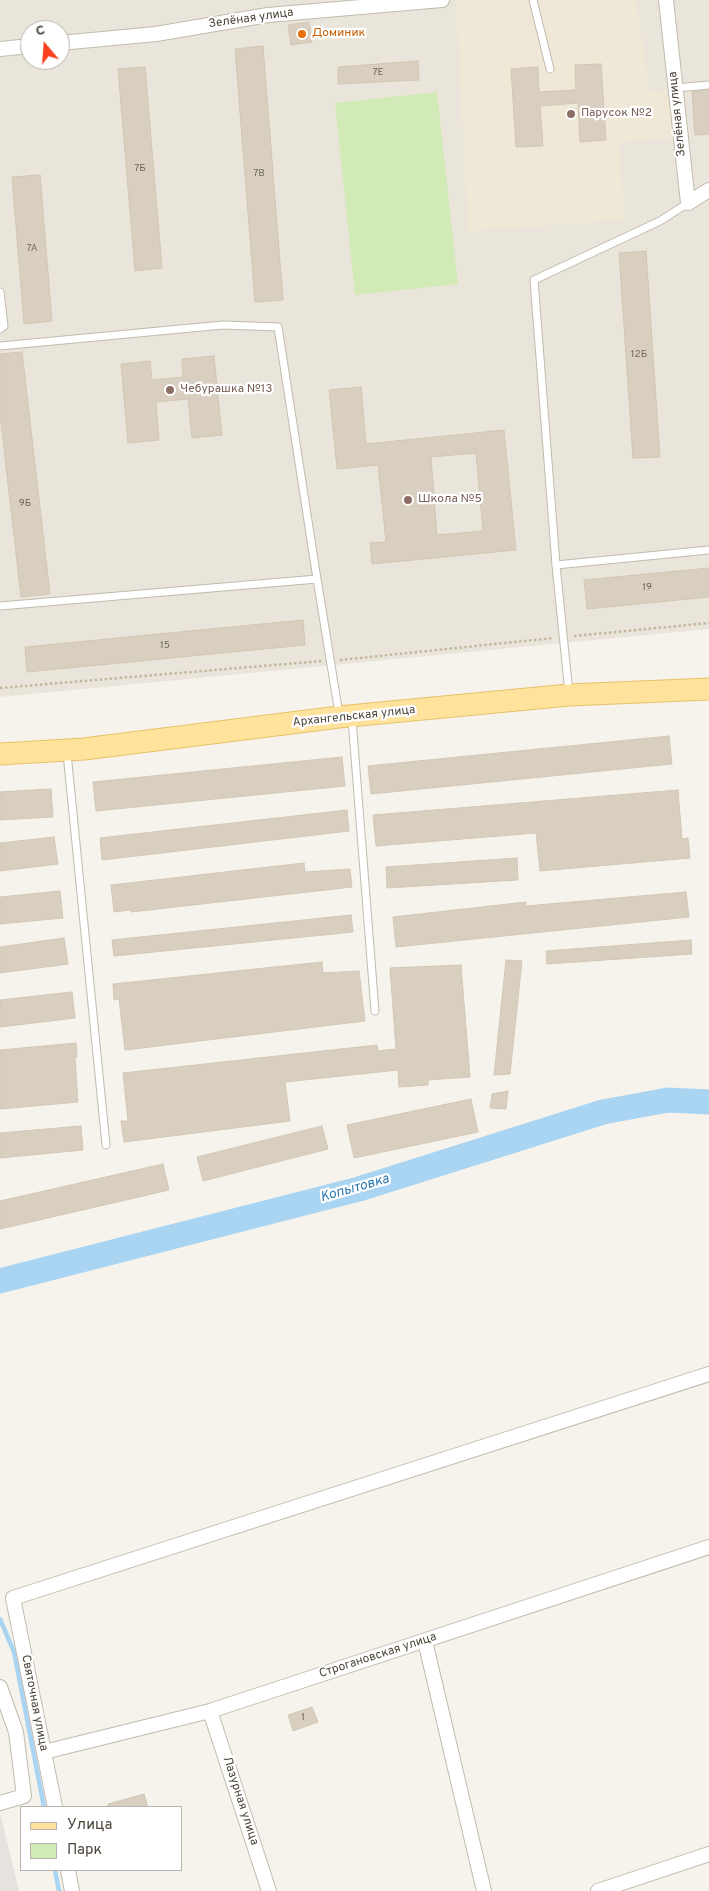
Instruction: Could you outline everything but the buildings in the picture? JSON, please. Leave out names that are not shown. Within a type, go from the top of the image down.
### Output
[{"type":"main road","name":"Архангельская улица","points":[[0,754],[67,751],[345,717],[569,695],[709,689]]},
{"type":"street","name":"Зелёная улица","points":[[70,42],[156,34],[268,15],[442,0]]},
{"type":"street","name":"Зелёная улица","points":[[666,0],[688,203]]},
{"type":"street","points":[[0,49],[20,47]]},
{"type":"street","points":[[688,203],[709,190]]},
{"type":"street","name":"Святочная улица","points":[[55,1806],[13,1598],[709,1374]]},
{"type":"street","name":"Строгановская улица","points":[[44,1752],[210,1711],[709,1547]]},
{"type":"street","points":[[425,1641],[484,1891]]},
{"type":"street","points":[[0,1687],[16,1732],[24,1796],[0,1803]]},
{"type":"street","name":"Лазурная улица","points":[[210,1711],[269,1891]]},
{"type":"street","points":[[598,1891],[709,1854]]},
{"type":"street","points":[[68,1871],[72,1891]]},
{"type":"lane","points":[[533,0],[550,69]]},
{"type":"lane","points":[[675,88],[709,85]]},
{"type":"lane","points":[[569,695],[556,565],[534,280],[660,221],[688,203]]},
{"type":"lane","points":[[0,292],[4,326],[0,329]]},
{"type":"lane","points":[[0,346],[223,325],[278,327],[330,661],[345,717],[375,1011]]},
{"type":"lane","points":[[556,565],[709,550]]},
{"type":"lane","points":[[0,606],[317,578]]},
{"type":"lane","points":[[67,751],[106,1145]]},
{"type":"path","points":[[0,688],[330,661],[709,623]]},
{"type":"shaded area","points":[[0,0],[709,0],[709,629],[0,697]]},
{"type":"shaded area","name":"Парусок №2","points":[[456,0],[636,0],[650,91],[677,90],[684,136],[619,143],[625,220],[468,231]]},
{"type":"shaded area","points":[[0,1812],[19,1891],[0,1891]]},
{"type":"green space","points":[[437,92],[458,284],[355,295],[335,103]]},
{"type":"waterway","name":"Копытовка","points":[[0,1281],[359,1189],[603,1112],[668,1100],[709,1102]]},
{"type":"waterway","points":[[0,1619],[14,1652],[44,1806]]},
{"type":"waterway","points":[[55,1871],[59,1891]]},
{"type":"place","name":"Доминик","points":[[302,34]]},
{"type":"place","name":"Парусок №2","points":[[571,114]]},
{"type":"place","name":"Чебурашка №13","points":[[170,390]]},
{"type":"place","name":"Школа №5","points":[[408,500]]}]
